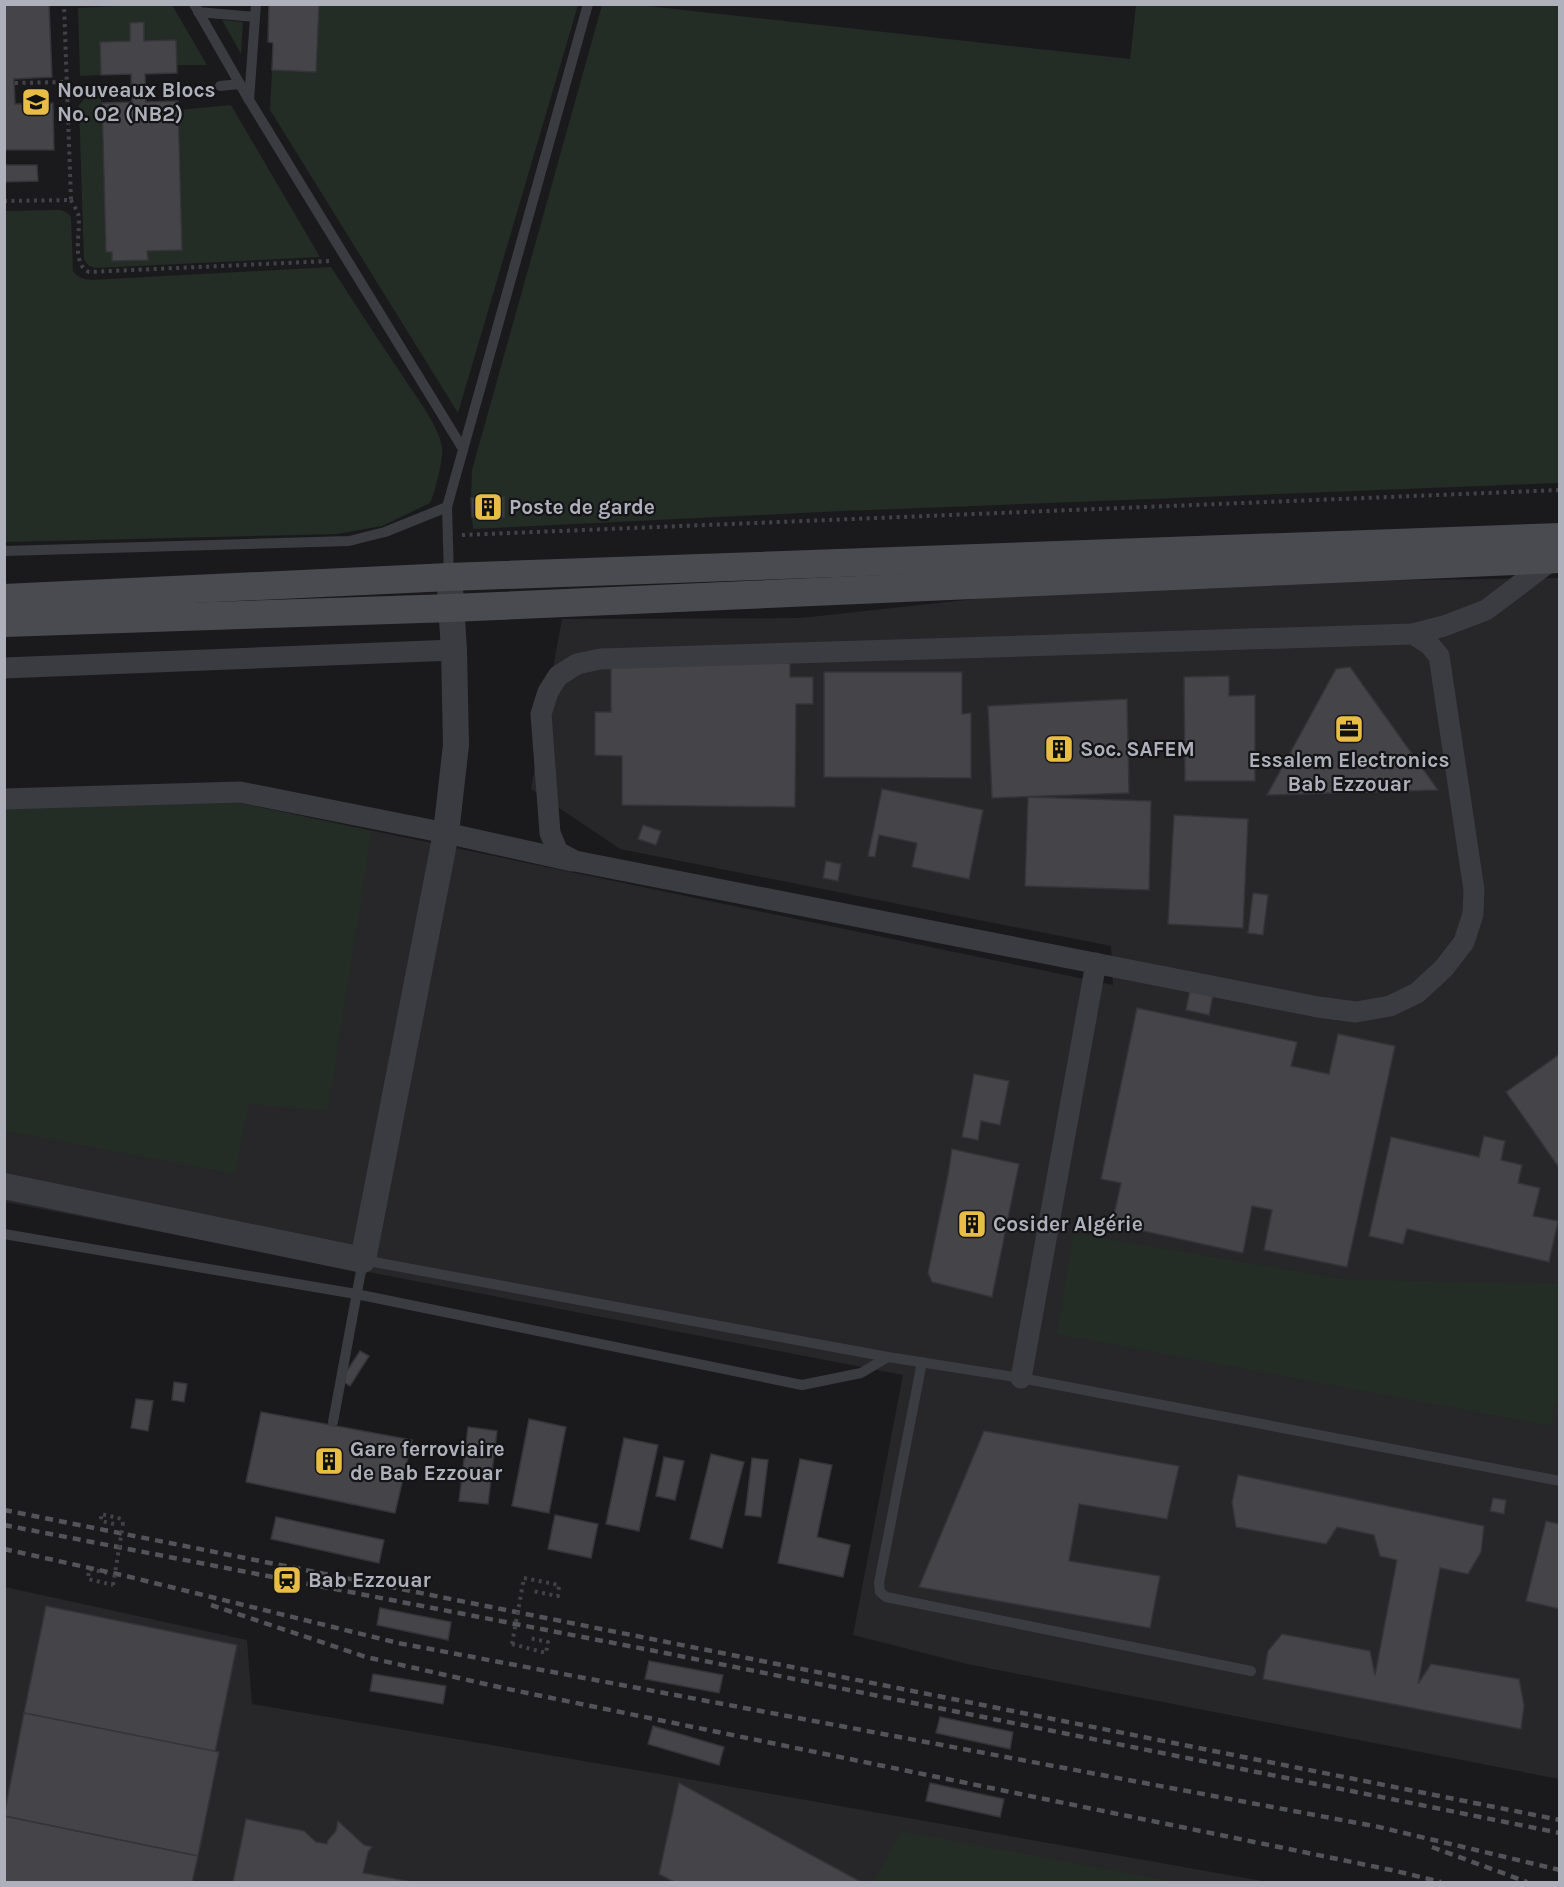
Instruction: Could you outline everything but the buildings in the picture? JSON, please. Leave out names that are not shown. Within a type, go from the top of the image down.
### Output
[{"type":"main road","points":[[4,598],[449,577],[1558,553]]},
{"type":"main road","points":[[4,623],[451,608],[1558,553]]},
{"type":"street","points":[[575,861],[558,852],[550,832],[541,714],[548,692],[558,676],[577,664],[600,658],[1413,634],[1444,626],[1486,610],[1558,553]]},
{"type":"street","points":[[4,1186],[363,1260],[446,833],[456,745],[454,650],[449,577]]},
{"type":"street","points":[[4,799],[240,792],[575,861],[1318,1007],[1356,1012],[1390,1006],[1417,993],[1444,968],[1464,942],[1473,914],[1474,890],[1439,657],[1429,644],[1413,634]]},
{"type":"street","points":[[4,668],[454,650]]},
{"type":"street","points":[[1021,1378],[1096,963]]},
{"type":"lane","points":[[249,100],[256,4]]},
{"type":"lane","points":[[449,577],[447,507],[588,4]]},
{"type":"lane","points":[[196,8],[255,17]]},
{"type":"lane","points":[[196,8],[249,100],[463,449]]},
{"type":"lane","points":[[220,86],[240,84]]},
{"type":"lane","points":[[4,551],[349,542],[386,532],[447,507]]},
{"type":"lane","points":[[4,1234],[356,1294],[802,1385],[861,1373],[888,1357]]},
{"type":"lane","points":[[333,1422],[363,1260],[888,1357],[1021,1378],[1560,1480]]},
{"type":"lane","points":[[922,1362],[879,1582],[880,1592],[886,1597],[1251,1671]]},
{"type":"path","points":[[64,4],[71,200],[78,213],[79,261],[84,270],[89,272],[348,260]]},
{"type":"path","points":[[15,84],[66,82]]},
{"type":"path","points":[[4,201],[71,200]]},
{"type":"path","points":[[447,536],[1560,490]]},
{"type":"path","points":[[107,1573],[89,1569],[88,1579],[113,1585],[123,1519],[101,1514],[101,1521],[114,1524]]},
{"type":"path","points":[[529,1638],[548,1642],[546,1653],[512,1644],[524,1578],[559,1585],[558,1596],[532,1591]]},
{"type":"shaded area","points":[[172,5],[207,65],[177,65],[176,40],[144,41],[144,23],[130,23],[130,41],[100,42],[101,75],[80,76],[78,8]]},
{"type":"shaded area","points":[[319,5],[578,5],[458,413],[270,110],[272,70],[316,72]]},
{"type":"shaded area","points":[[602,5],[638,5],[1130,59],[1136,5],[1559,5],[1559,483],[843,511],[473,529],[472,517],[504,517],[504,497],[471,498],[472,470]]},
{"type":"shaded area","points":[[222,20],[243,22],[241,54]]},
{"type":"shaded area","points":[[101,95],[106,251],[112,252],[112,261],[148,259],[147,251],[182,250],[179,110],[231,105],[320,257],[96,268],[89,266],[84,260],[79,105],[87,96]]},
{"type":"shaded area","points":[[59,210],[71,217],[73,271],[79,277],[86,279],[331,267],[436,428],[442,446],[442,458],[430,503],[382,526],[337,534],[5,542],[5,211]]},
{"type":"shaded area","points":[[1559,578],[1559,1779],[967,1664],[853,1635],[903,1375],[5,1202],[4,809],[235,802],[1113,985],[1111,946],[620,849],[531,789],[562,619],[801,618],[1113,584]]},
{"type":"shaded area","points":[[235,802],[372,831],[328,1111],[249,1104],[235,1174],[5,1131],[4,809]]},
{"type":"shaded area","points":[[1073,1233],[1343,1279],[1559,1284],[1559,1403],[1555,1402],[1551,1426],[1057,1334]]},
{"type":"shaded area","points":[[5,1587],[247,1640],[252,1704],[1268,1882],[5,1882]]},
{"type":"shaded area","points":[[901,1831],[1176,1882],[873,1882]]},
{"type":"railway","points":[[4,1510],[1560,1820]]},
{"type":"railway","points":[[4,1525],[660,1652],[1560,1833]]},
{"type":"railway","points":[[4,1549],[126,1576],[398,1643],[1379,1827],[1560,1870]]},
{"type":"railway","points":[[211,1605],[366,1657],[503,1688],[1441,1882]]},
{"type":"railway","points":[[1432,1847],[1527,1882]]},
{"type":"place","name":"Nouveaux Blocs No. 02 (NB2)","points":[[36,102]]},
{"type":"place","name":"Poste de garde","points":[[488,507]]},
{"type":"place","name":"Essalem Electronics Bab Ezzouar","points":[[1349,729]]},
{"type":"place","name":"Soc. SAFEM","points":[[1059,749]]},
{"type":"place","name":"Cosider Algérie","points":[[972,1224]]},
{"type":"place","name":"Gare ferroviaire de Bab Ezzouar","points":[[329,1461]]},
{"type":"place","name":"Bab Ezzouar","points":[[287,1580]]}]
